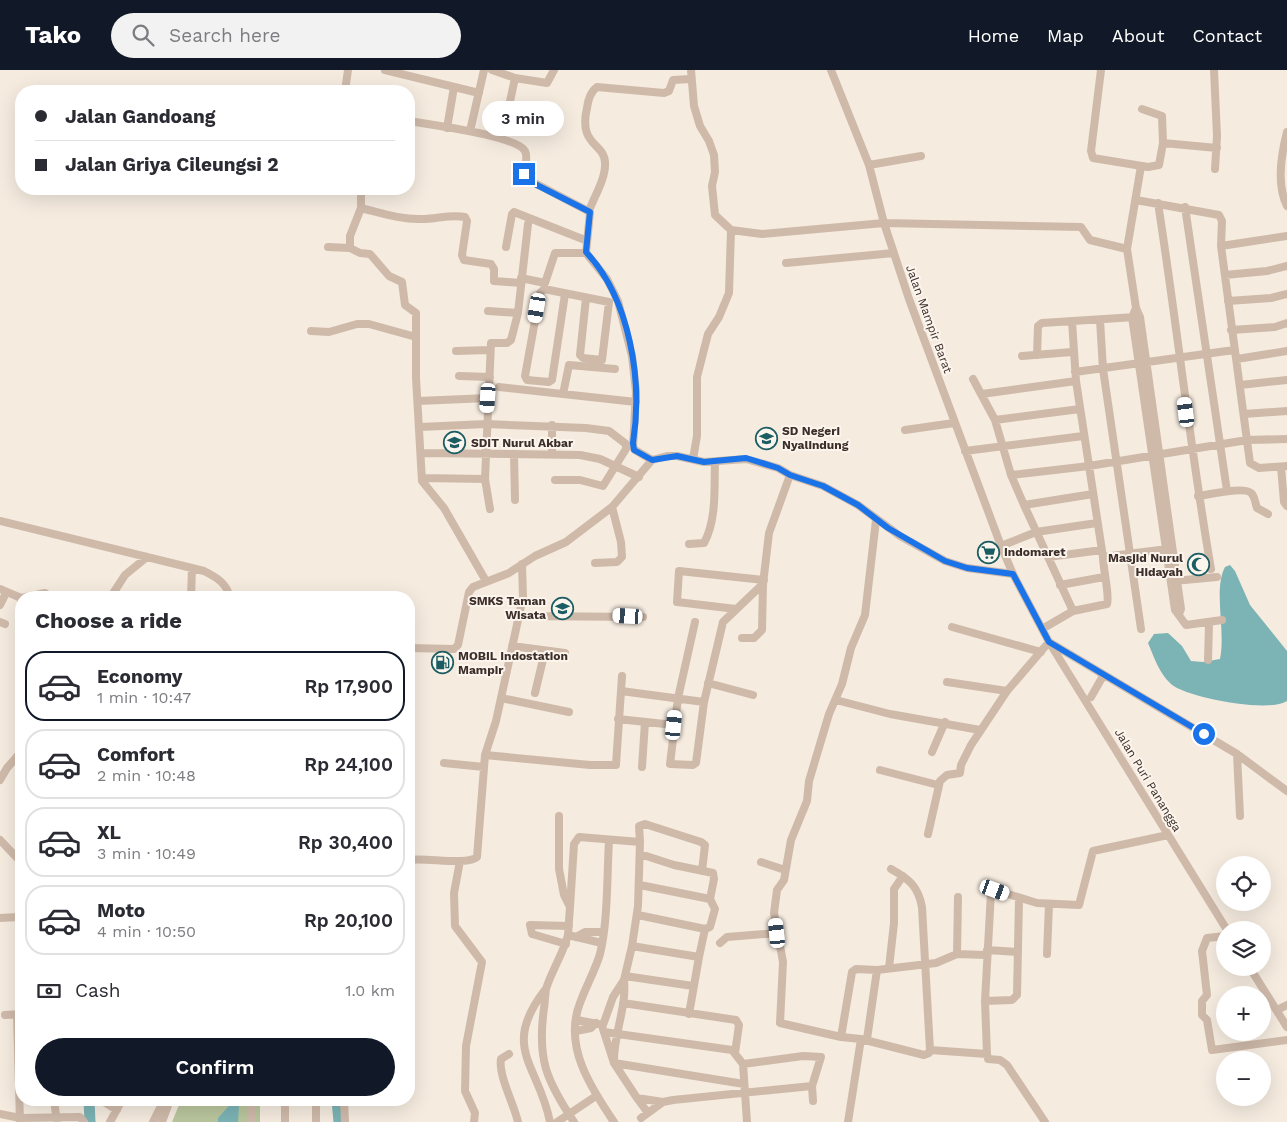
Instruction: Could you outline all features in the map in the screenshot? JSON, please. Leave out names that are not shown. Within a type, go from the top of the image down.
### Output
[{"type":"street","points":[[346,85],[348,70]]},
{"type":"street","points":[[385,70],[411,73],[479,93]]},
{"type":"street","points":[[470,131],[484,70]]},
{"type":"street","points":[[492,70],[514,78],[548,83],[554,70]]},
{"type":"street","points":[[691,70],[690,79],[700,126],[709,141],[714,156],[715,172],[712,186],[715,215],[732,230],[762,234],[884,223],[1081,227],[1090,240],[1127,249]]},
{"type":"street","name":"Jalan Mampir Barat","points":[[831,70],[870,165],[884,223],[954,423],[1001,546],[1013,574],[1042,629]]},
{"type":"street","points":[[1101,70],[1091,155],[1100,160],[1141,166],[1159,165],[1163,143],[1162,116],[1142,109]]},
{"type":"street","points":[[1214,70],[1215,169]]},
{"type":"street","points":[[502,139],[514,78]]},
{"type":"street","points":[[690,79],[673,80],[669,92],[664,93],[597,87],[594,89],[587,105],[585,128],[590,142],[603,154],[606,166],[589,211],[591,215],[585,240],[586,252],[607,279],[618,301],[632,356],[636,379],[634,450],[652,460],[677,456],[715,462],[746,458],[778,468],[790,475],[823,486],[858,505],[876,520],[945,561],[967,568],[1013,574]]},
{"type":"street","points":[[447,128],[454,87]]},
{"type":"street","points":[[415,122],[470,131],[502,139],[526,152],[525,178],[589,211]]},
{"type":"street","points":[[1287,132],[1281,166],[1281,184],[1287,206]]},
{"type":"street","points":[[1163,143],[1216,148]]},
{"type":"street","points":[[870,165],[921,156]]},
{"type":"street","points":[[1141,166],[1127,249],[1169,549],[1174,581],[1182,609],[1179,614],[1186,625],[1209,624],[1222,620]]},
{"type":"street","points":[[350,248],[350,236],[361,208],[361,195]]},
{"type":"street","points":[[1136,200],[1185,207],[1221,216],[1224,275],[1252,465],[1259,468],[1284,466],[1284,502],[1287,506]]},
{"type":"street","points":[[1158,203],[1191,448],[1211,569]]},
{"type":"street","points":[[1185,207],[1227,491]]},
{"type":"street","points":[[361,208],[390,216],[421,220],[450,215],[465,217],[467,221],[463,259],[492,264],[494,280],[547,282],[555,253],[586,252]]},
{"type":"street","points":[[506,247],[512,214],[514,212],[585,240]]},
{"type":"street","points":[[490,509],[485,479],[491,342],[510,342],[518,313],[528,224]]},
{"type":"street","points":[[694,459],[697,436],[697,378],[708,334],[719,317],[729,293],[732,230]]},
{"type":"street","points":[[1222,246],[1287,236]]},
{"type":"street","points":[[328,247],[350,248],[360,253],[370,254],[389,276],[402,282],[405,305],[416,313],[422,478],[444,508],[486,581]]},
{"type":"street","points":[[786,263],[894,253]]},
{"type":"street","points":[[1224,275],[1267,271],[1287,266]]},
{"type":"street","points":[[564,294],[552,380],[549,382],[528,380],[525,376],[540,293],[544,289],[609,302],[618,301]]},
{"type":"street","points":[[1228,301],[1271,298],[1287,294]]},
{"type":"street","points":[[586,298],[580,355],[582,358],[592,360],[600,361],[603,358],[609,302]]},
{"type":"street","points":[[488,311],[518,313]]},
{"type":"street","points":[[1037,355],[1040,324],[1136,317]]},
{"type":"street","points":[[1100,320],[1103,369],[1141,629]]},
{"type":"street","points":[[1042,629],[1073,611],[1107,604],[1109,600],[1083,436],[1072,352],[1072,321]]},
{"type":"street","points":[[1231,330],[1287,323]]},
{"type":"street","points":[[311,332],[329,332],[357,324],[369,324],[416,337]]},
{"type":"street","points":[[456,351],[490,350]]},
{"type":"street","points":[[1076,372],[1234,350]]},
{"type":"street","points":[[1237,359],[1287,351]]},
{"type":"street","points":[[1022,356],[1072,352]]},
{"type":"street","points":[[563,394],[569,365],[614,369]]},
{"type":"street","points":[[460,376],[490,377]]},
{"type":"street","points":[[973,379],[994,420],[1011,475],[1073,611]]},
{"type":"street","points":[[982,394],[1076,380]]},
{"type":"street","points":[[1240,385],[1287,380]]},
{"type":"street","points":[[499,387],[636,402]]},
{"type":"street","points":[[418,402],[488,398]]},
{"type":"street","points":[[994,420],[1080,409]]},
{"type":"street","points":[[1244,414],[1287,411]]},
{"type":"street","points":[[905,430],[954,423]]},
{"type":"street","points":[[420,427],[486,424],[552,425],[609,431],[623,440],[626,449],[603,486],[580,480],[555,480]]},
{"type":"street","points":[[552,425],[552,454]]},
{"type":"street","points":[[965,451],[1083,436]]},
{"type":"street","points":[[1011,475],[1117,462],[1247,440],[1287,439]]},
{"type":"street","points":[[422,452],[552,454],[600,459],[639,477]]},
{"type":"street","points":[[514,454],[515,500]]},
{"type":"street","points":[[415,648],[454,649],[458,645],[469,592],[473,587],[509,573],[522,564],[566,542],[612,507],[652,460]]},
{"type":"street","points":[[689,544],[704,543],[708,537],[714,507],[715,462]]},
{"type":"street","points":[[742,638],[754,638],[762,630],[769,533],[790,475]]},
{"type":"street","points":[[422,478],[485,479]]},
{"type":"street","points":[[1198,496],[1227,491],[1251,492],[1257,508],[1268,514]]},
{"type":"street","points":[[1024,505],[1093,494]]},
{"type":"street","points":[[595,562],[617,562],[622,557],[621,542],[612,507]]},
{"type":"street","points":[[0,520],[192,568],[218,578],[226,586],[228,591]]},
{"type":"street","points":[[876,520],[865,615],[851,648],[836,700],[829,714],[809,781],[808,801],[791,840],[784,880],[777,890],[774,905],[783,962],[780,1023],[840,1037],[864,1039],[924,1055],[930,1050],[987,1054]]},
{"type":"street","points":[[1001,546],[1036,532],[1097,522]]},
{"type":"street","points":[[1048,557],[1169,549]]},
{"type":"street","points":[[115,591],[125,575],[147,557]]},
{"type":"street","points":[[415,860],[460,861],[477,858],[485,755],[501,698],[523,597],[522,564]]},
{"type":"street","points":[[191,591],[192,568]]},
{"type":"street","points":[[736,609],[676,602],[679,571],[764,582]]},
{"type":"street","points":[[1060,585],[1104,577]]},
{"type":"street","points":[[1174,581],[1217,577]]},
{"type":"street","points":[[695,622],[678,698],[670,764],[695,764],[704,702],[723,622],[764,582]]},
{"type":"street","points":[[0,605],[3,591],[15,596]]},
{"type":"street","points":[[519,616],[643,617]]},
{"type":"street","points":[[1208,660],[1209,624]]},
{"type":"street","points":[[952,627],[1041,652]]},
{"type":"street","name":"Jalan Puri Panangga","points":[[1042,629],[1221,921]]},
{"type":"street","points":[[928,834],[938,785],[943,777],[960,772],[961,765],[980,730],[991,718],[1007,691],[1049,642],[1103,676],[1237,754],[1287,791]]},
{"type":"street","points":[[512,646],[565,654]]},
{"type":"street","points":[[535,693],[545,651]]},
{"type":"street","points":[[485,755],[590,765],[616,765],[622,676]]},
{"type":"street","points":[[1091,697],[1103,676]]},
{"type":"street","points":[[947,682],[1007,691]]},
{"type":"street","points":[[708,683],[753,694]]},
{"type":"street","points":[[621,691],[704,702]]},
{"type":"street","points":[[501,698],[569,712]]},
{"type":"street","points":[[836,700],[890,714],[945,722],[980,730]]},
{"type":"street","points":[[618,719],[674,725]]},
{"type":"street","points":[[642,767],[645,722]]},
{"type":"street","points":[[932,752],[945,722]]},
{"type":"street","points":[[1237,754],[1240,816]]},
{"type":"street","points":[[0,780],[6,768],[15,758]]},
{"type":"street","points":[[444,763],[484,767]]},
{"type":"street","points":[[880,770],[938,785]]},
{"type":"street","points":[[559,816],[559,869],[564,895],[570,907]]},
{"type":"street","points":[[614,1063],[616,1034],[623,1003],[625,978],[638,915],[640,885],[639,826],[642,824],[701,842],[705,846],[702,871]]},
{"type":"street","points":[[1045,1122],[1007,1066],[1000,1060],[988,1058],[987,1054],[986,952],[991,892],[995,890],[1019,899],[1074,906],[1080,903],[1092,851],[1168,835]]},
{"type":"street","points":[[572,936],[569,926],[576,839],[640,842]]},
{"type":"street","points":[[0,840],[15,856]]},
{"type":"street","points":[[609,840],[602,943],[596,968],[579,1005],[576,1045],[596,1096],[614,1122]]},
{"type":"street","points":[[638,915],[705,929],[710,926],[715,909],[710,899],[714,876],[711,872],[667,864],[640,854]]},
{"type":"street","points":[[460,861],[454,894],[455,926],[482,962],[466,1046],[465,1091],[475,1113],[474,1122]]},
{"type":"street","points":[[760,862],[786,870]]},
{"type":"street","points":[[891,869],[914,884],[919,892],[922,907],[930,1050]]},
{"type":"street","points":[[889,968],[894,923],[894,889],[903,876]]},
{"type":"street","points":[[640,885],[710,899]]},
{"type":"street","points":[[957,954],[958,897]]},
{"type":"street","points":[[985,1000],[1012,1000],[1016,997],[1019,899]]},
{"type":"street","points":[[1047,954],[1049,904]]},
{"type":"street","points":[[0,918],[15,917]]},
{"type":"street","points":[[566,944],[532,934],[530,924],[569,926]]},
{"type":"street","points":[[689,1014],[705,929]]},
{"type":"street","points":[[550,1122],[546,1102],[527,1060],[523,1036],[524,1025],[535,1003],[546,989],[566,944],[572,936],[585,932],[602,932]]},
{"type":"street","points":[[720,943],[727,937],[777,933]]},
{"type":"street","points":[[572,936],[584,941],[602,943]]},
{"type":"street","points":[[1216,937],[1207,938],[1202,950],[1207,995],[1202,1001],[1202,1015],[1207,1020],[1212,1050],[1287,1040]]},
{"type":"street","points":[[632,946],[699,957]]},
{"type":"street","points":[[840,1037],[852,972],[856,969],[877,970],[926,965],[957,954],[1018,952]]},
{"type":"street","points":[[848,1122],[877,970]]},
{"type":"street","points":[[1255,976],[1287,1027]]},
{"type":"street","points":[[625,978],[693,986]]},
{"type":"street","points":[[625,978],[601,1026],[614,1063],[648,1113]]},
{"type":"street","points":[[546,989],[541,1024],[542,1054],[554,1092],[574,1122]]},
{"type":"street","points":[[623,1003],[738,1021],[735,1053]]},
{"type":"street","points":[[1277,1010],[1287,1004]]},
{"type":"street","points":[[5,1015],[15,1014]]},
{"type":"street","points":[[577,1020],[601,1026],[616,1034],[729,1049],[735,1053],[743,1064],[747,1122]]},
{"type":"street","points":[[576,1031],[601,1026]]},
{"type":"street","points":[[508,1054],[501,1059],[499,1069],[510,1093],[518,1122]]},
{"type":"street","points":[[743,1064],[803,1056],[821,1057],[812,1086],[813,1101]]},
{"type":"street","points":[[614,1063],[744,1084]]},
{"type":"street","points":[[636,1098],[663,1102],[812,1086]]},
{"type":"street","points":[[556,1122],[596,1096]]},
{"type":"street","points":[[641,1118],[663,1102]]},
{"type":"street","points":[[20,1106],[20,1120]]},
{"type":"street","points":[[55,1106],[57,1120]]},
{"type":"street","points":[[111,1106],[117,1110]]},
{"type":"street","points":[[110,1122],[119,1106]]},
{"type":"street","points":[[154,1122],[161,1106]]},
{"type":"street","points":[[162,1122],[168,1106]]},
{"type":"street","points":[[252,1106],[252,1122]]},
{"type":"street","points":[[285,1106],[285,1122]]},
{"type":"street","points":[[316,1106],[316,1122]]},
{"type":"street","points":[[344,1106],[345,1122]]},
{"type":"street","points":[[0,1114],[20,1120],[57,1120],[80,1117],[84,1122]]},
{"type":"green space","points":[[179,1106],[260,1106],[260,1122],[172,1122]]},
{"type":"water","points":[[1230,565],[1235,571],[1250,605],[1287,651],[1287,701],[1278,704],[1247,705],[1210,699],[1193,694],[1171,684],[1160,670],[1152,654],[1148,643],[1154,634],[1168,633],[1182,646],[1191,661],[1203,662],[1220,659],[1222,636],[1220,587],[1225,567]]},
{"type":"water","points":[[229,1106],[239,1106],[238,1122],[218,1122],[218,1118]]},
{"type":"waterway","points":[[89,1106],[90,1122]]},
{"type":"waterway","points":[[338,1106],[339,1122]]},
{"type":"place","name":"SD Negeri Nyalindung","points":[[766,438]]},
{"type":"place","name":"SDIT Nurul Akbar","points":[[455,443]]},
{"type":"place","name":"Indomaret","points":[[988,552]]},
{"type":"place","name":"Masjid Nurul Hidayah","points":[[1199,565]]},
{"type":"place","name":"SMKS Taman Wisata","points":[[562,608]]},
{"type":"place","name":"MOBIL Indostation Mampir","points":[[442,663]]},
{"type":"route","points":[[524,174],[527,180],[590,212],[591,215],[585,240],[586,252],[607,279],[618,301],[632,356],[636,379],[634,450],[652,460],[667,456],[677,456],[704,462],[746,458],[778,468],[790,475],[823,486],[858,505],[900,536],[945,561],[967,568],[1013,574],[1049,642],[1103,676],[1204,734]]}]
